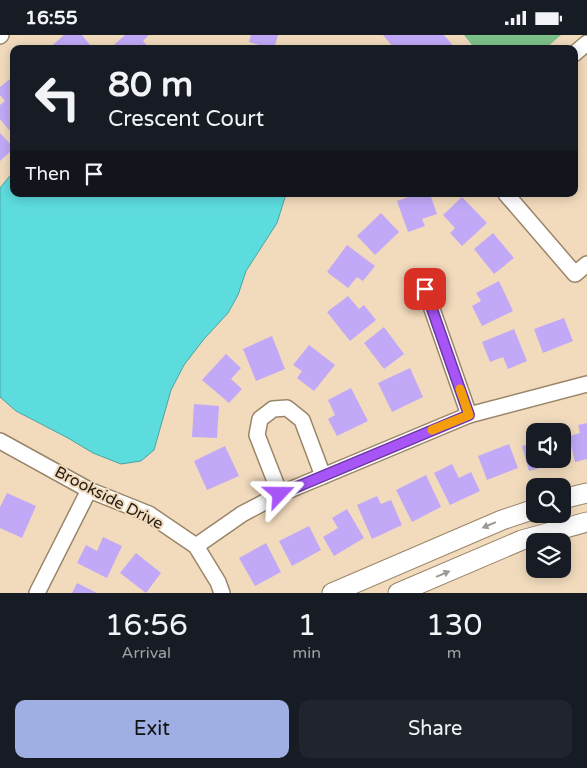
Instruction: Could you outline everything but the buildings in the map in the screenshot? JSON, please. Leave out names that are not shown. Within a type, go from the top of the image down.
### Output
[{"type":"street","points":[[509,197],[575,274],[587,264]]},
{"type":"street","points":[[425,289],[469,415]]},
{"type":"street","points":[[196,546],[242,514],[280,494],[469,415],[587,384]]},
{"type":"street","points":[[280,494],[257,435],[260,419],[273,409],[287,408],[302,420],[323,476]]},
{"type":"street","name":"Brookside Drive","points":[[0,441],[89,490],[149,514],[196,546],[218,582],[222,593]]},
{"type":"street","points":[[37,593],[89,490]]},
{"type":"street","points":[[571,497],[587,493]]},
{"type":"street","points":[[332,593],[502,520],[526,512]]},
{"type":"street","points":[[398,593],[522,540],[587,522]]},
{"type":"green space","points":[[464,35],[561,35],[550,45],[472,45]]},
{"type":"water","points":[[10,176],[10,197],[285,197],[277,223],[246,271],[238,295],[228,313],[204,339],[184,365],[171,390],[154,450],[141,461],[121,464],[93,453],[16,411],[0,397],[0,188]]},
{"type":"slow traffic","points":[[432,430],[469,415],[460,389]]},
{"type":"route","points":[[280,494],[469,415],[425,289]]}]
